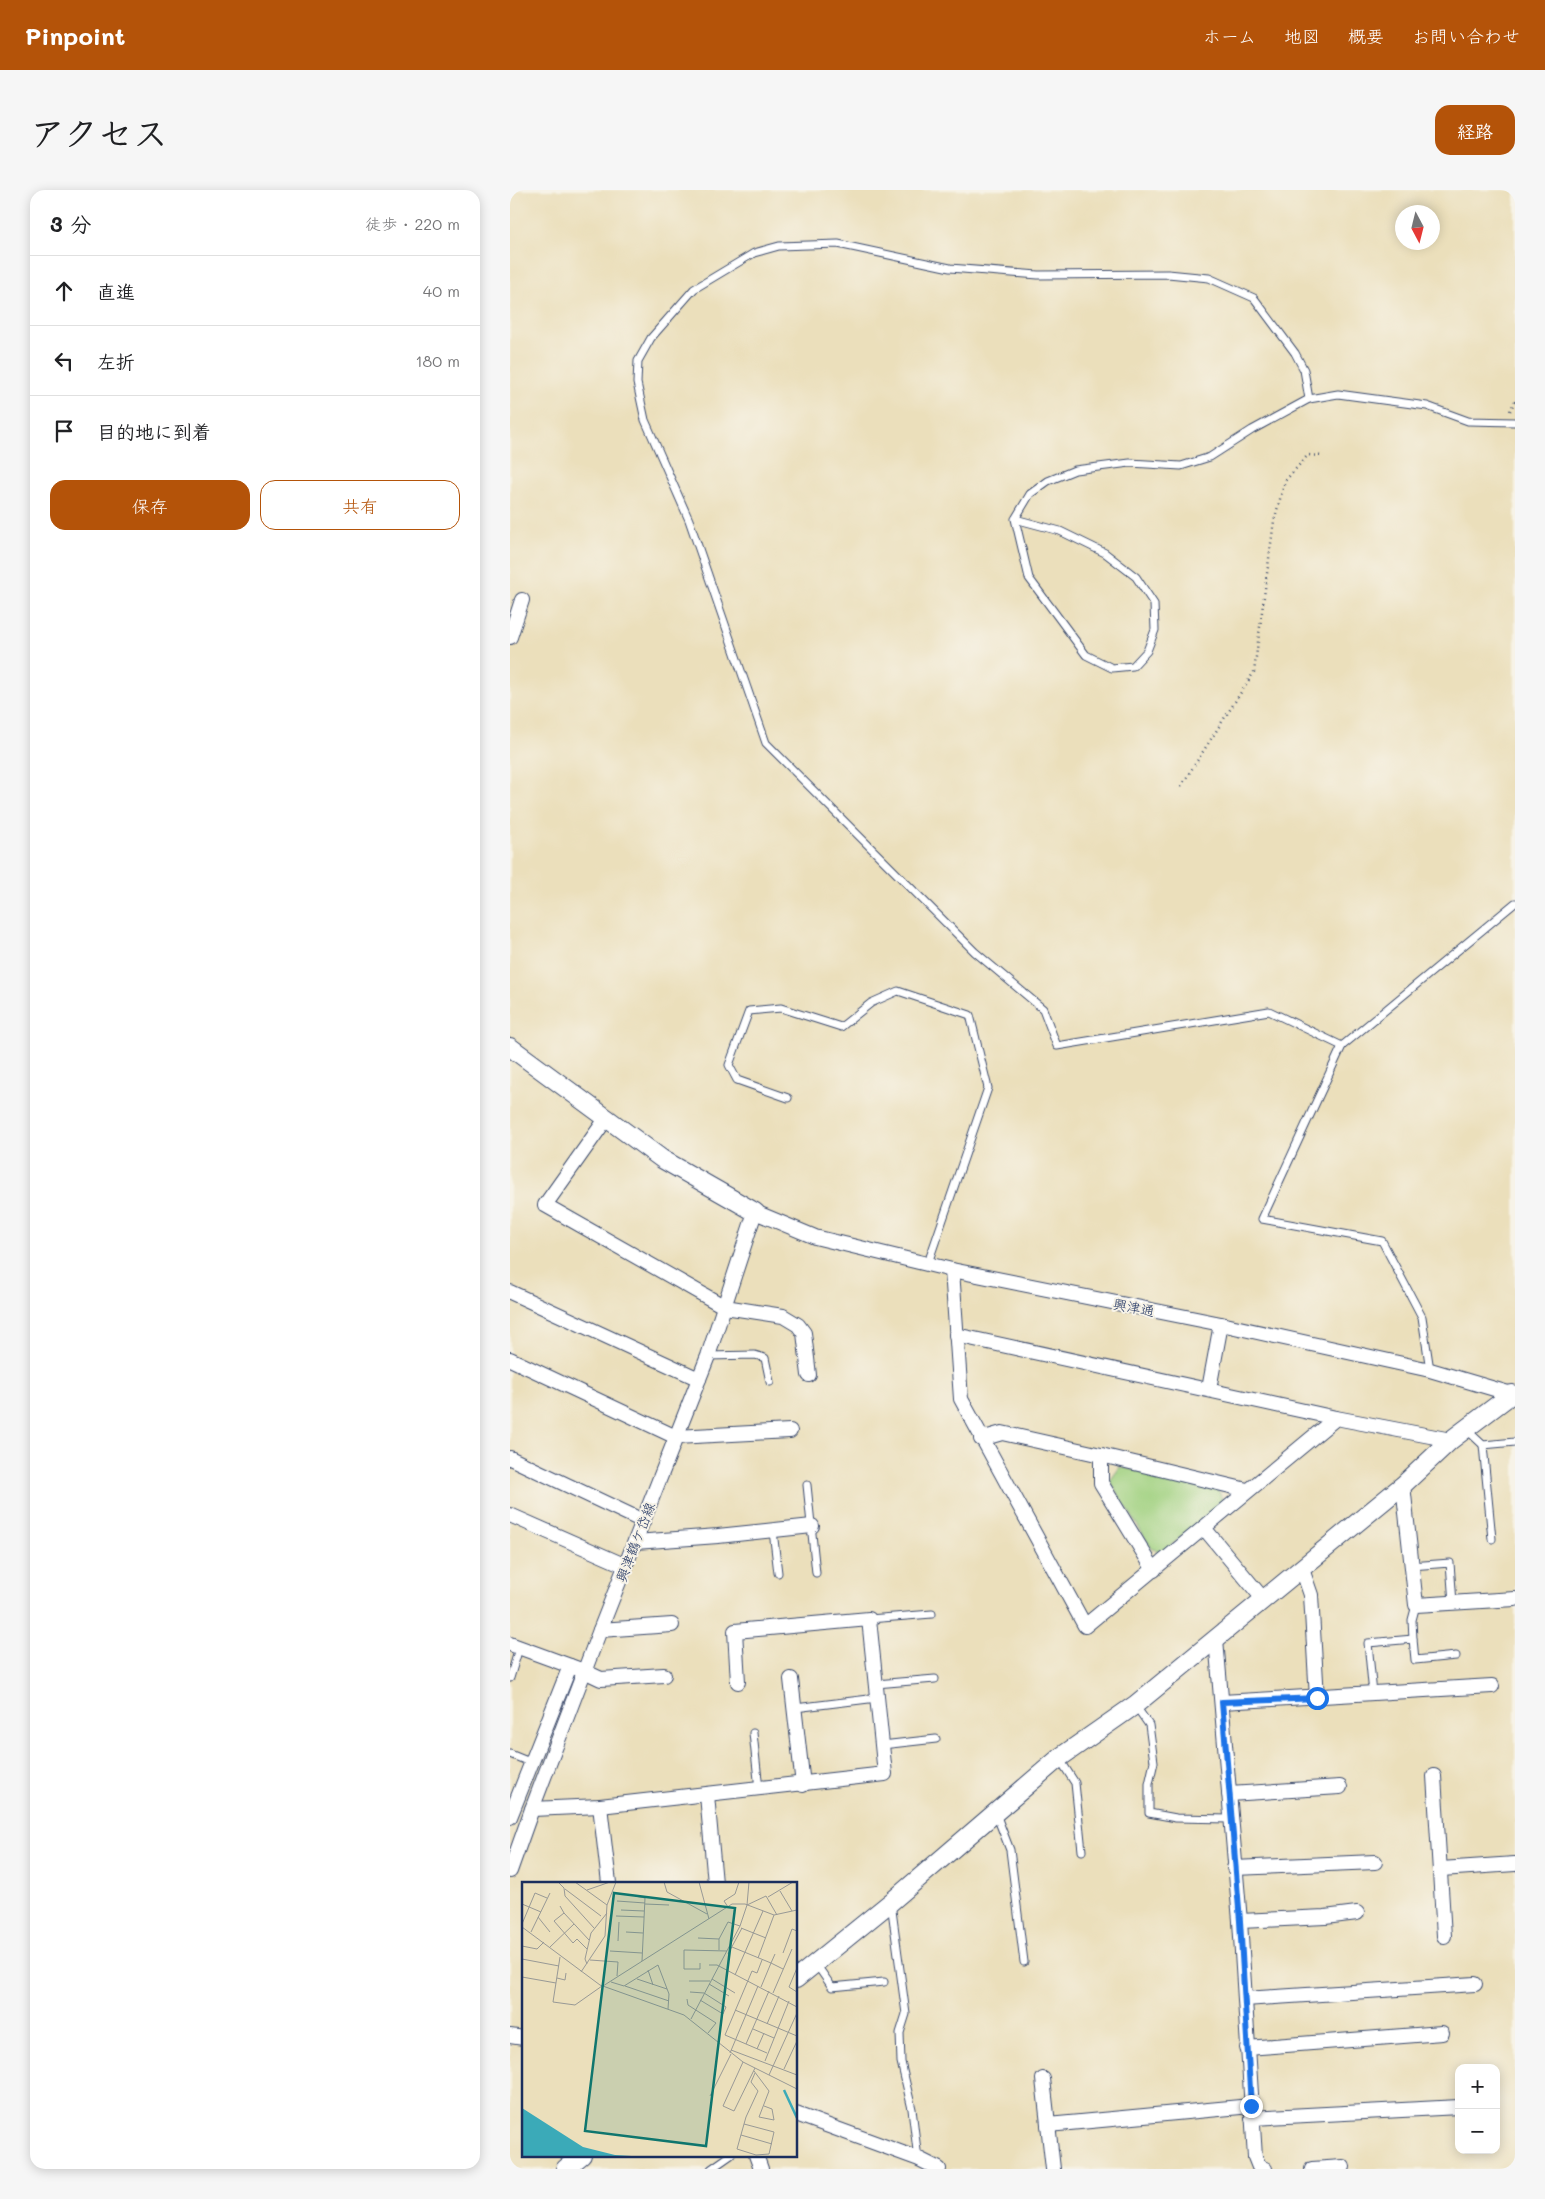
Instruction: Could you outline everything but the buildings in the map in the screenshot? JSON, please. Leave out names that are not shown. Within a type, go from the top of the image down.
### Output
[{"type":"street","points":[[510,636],[522,600]]},
{"type":"street","points":[[510,1048],[662,1159],[755,1212]]},
{"type":"street","points":[[606,1119],[546,1206],[725,1307],[783,1316],[798,1325],[804,1333],[809,1375]]},
{"type":"street","name":"興津通","points":[[755,1212],[815,1237],[952,1270],[1221,1324],[1430,1370],[1513,1394]]},
{"type":"street","name":"興津鶴ケ岱線","points":[[510,1871],[584,1671],[708,1356],[755,1212]]},
{"type":"street","points":[[952,1270],[961,1399],[981,1439],[1085,1626],[1336,1418]]},
{"type":"street","points":[[510,1292],[699,1379]]},
{"type":"street","points":[[1209,1389],[1221,1324]]},
{"type":"street","points":[[956,1335],[1336,1418],[1451,1440]]},
{"type":"street","points":[[510,1359],[676,1437],[790,1431]]},
{"type":"street","points":[[798,1978],[891,1902],[1059,1758],[1135,1705],[1302,1570],[1402,1485],[1451,1440],[1513,1394]]},
{"type":"street","points":[[981,1439],[1002,1434],[1101,1455],[1247,1490]]},
{"type":"street","points":[[1101,1455],[1101,1483],[1154,1570]]},
{"type":"street","points":[[510,1458],[643,1521]]},
{"type":"street","points":[[1402,1485],[1416,1605],[1515,1599]]},
{"type":"street","points":[[510,1515],[626,1566]]},
{"type":"street","points":[[635,1542],[812,1526]]},
{"type":"street","points":[[1204,1528],[1264,1600]]},
{"type":"street","points":[[1302,1570],[1311,1595],[1317,1698]]},
{"type":"street","points":[[532,1809],[600,1806],[803,1785],[885,1774],[869,1619],[735,1631],[738,1682]]},
{"type":"street","points":[[600,1630],[672,1625]]},
{"type":"street","points":[[1216,1639],[1240,1921],[1255,2158],[1260,2167],[1265,2169]]},
{"type":"street","points":[[514,1646],[601,1679],[664,1675]]},
{"type":"street","points":[[510,1817],[570,1666]]},
{"type":"street","points":[[791,1679],[803,1785]]},
{"type":"street","points":[[1222,1702],[1317,1698],[1492,1686]]},
{"type":"street","points":[[1434,1776],[1444,1936]]},
{"type":"street","points":[[1229,1794],[1340,1787]]},
{"type":"street","points":[[707,1795],[715,1882]]},
{"type":"street","points":[[600,1806],[608,1882]]},
{"type":"street","points":[[1234,1868],[1375,1862]]},
{"type":"street","points":[[1441,1869],[1515,1864]]},
{"type":"street","points":[[1240,1921],[1325,1917],[1356,1913]]},
{"type":"street","points":[[1245,2000],[1475,1984]]},
{"type":"street","points":[[1248,2048],[1442,2033]]},
{"type":"street","points":[[1043,2079],[1053,2169]]},
{"type":"street","points":[[1048,2125],[1252,2112],[1455,2107]]},
{"type":"street","points":[[798,2115],[918,2159],[939,2169]]},
{"type":"street","points":[[567,2168],[581,2156]]},
{"type":"street","points":[[756,2156],[761,2169]]},
{"type":"street","points":[[1312,2169],[1343,2166]]},
{"type":"lane","points":[[1308,399],[1304,370],[1296,354],[1254,298],[1208,278],[1168,274],[1038,275],[950,268],[838,244],[779,246],[754,253],[694,289],[651,338],[638,361],[637,383],[645,420],[689,520],[766,743],[975,952],[1043,1010],[1057,1046],[1269,1011],[1342,1046]]},
{"type":"lane","points":[[1015,519],[1060,531],[1106,553],[1136,577],[1154,604],[1154,630],[1147,651],[1133,666],[1112,668],[1086,655],[1029,578],[1015,519],[1030,494],[1048,481],[1075,470],[1130,463],[1181,466],[1210,457],[1252,430],[1308,399],[1338,394],[1426,406],[1468,421],[1515,422]]},
{"type":"lane","points":[[1430,1370],[1422,1317],[1382,1241],[1262,1219],[1342,1046],[1515,903]]},
{"type":"lane","points":[[788,1098],[737,1080],[729,1064],[749,1011],[781,1008],[841,1027],[871,1004],[898,991],[970,1015],[988,1088],[928,1263]]},
{"type":"lane","points":[[708,1356],[755,1355],[765,1358],[770,1382]]},
{"type":"lane","points":[[1466,1428],[1483,1445],[1492,1539]]},
{"type":"lane","points":[[1483,1445],[1515,1442]]},
{"type":"lane","points":[[806,1485],[816,1573]]},
{"type":"lane","points":[[773,1531],[778,1573]]},
{"type":"lane","points":[[1411,1566],[1450,1563],[1453,1603]]},
{"type":"lane","points":[[1416,1605],[1412,1620],[1415,1660],[1456,1656]]},
{"type":"lane","points":[[869,1619],[932,1614]]},
{"type":"lane","points":[[1373,1694],[1368,1643],[1413,1639]]},
{"type":"lane","points":[[510,1678],[514,1646]]},
{"type":"lane","points":[[795,1708],[935,1679]]},
{"type":"lane","points":[[1135,1705],[1149,1725],[1154,1762],[1149,1784],[1149,1812],[1176,1818],[1230,1819]]},
{"type":"lane","points":[[753,1733],[760,1789]]},
{"type":"lane","points":[[882,1745],[936,1739]]},
{"type":"lane","points":[[510,1754],[532,1763]]},
{"type":"lane","points":[[1059,1758],[1075,1783],[1082,1850]]},
{"type":"lane","points":[[995,1812],[1010,1850],[1024,1962]]},
{"type":"lane","points":[[891,1902],[906,2014],[900,2033],[901,2062],[912,2109],[918,2159]]},
{"type":"lane","points":[[816,1964],[832,1987],[884,1982]]},
{"type":"lane","points":[[711,2169],[730,2156]]},
{"type":"path","points":[[1181,786],[1254,672],[1274,521],[1285,481],[1308,455],[1322,456]]},
{"type":"green space","points":[[1120,1467],[1218,1489],[1223,1502],[1163,1552],[1152,1549],[1110,1481]]},
{"type":"route","points":[[1251,2106],[1240,1921],[1234,1868],[1222,1702],[1317,1698]]}]
